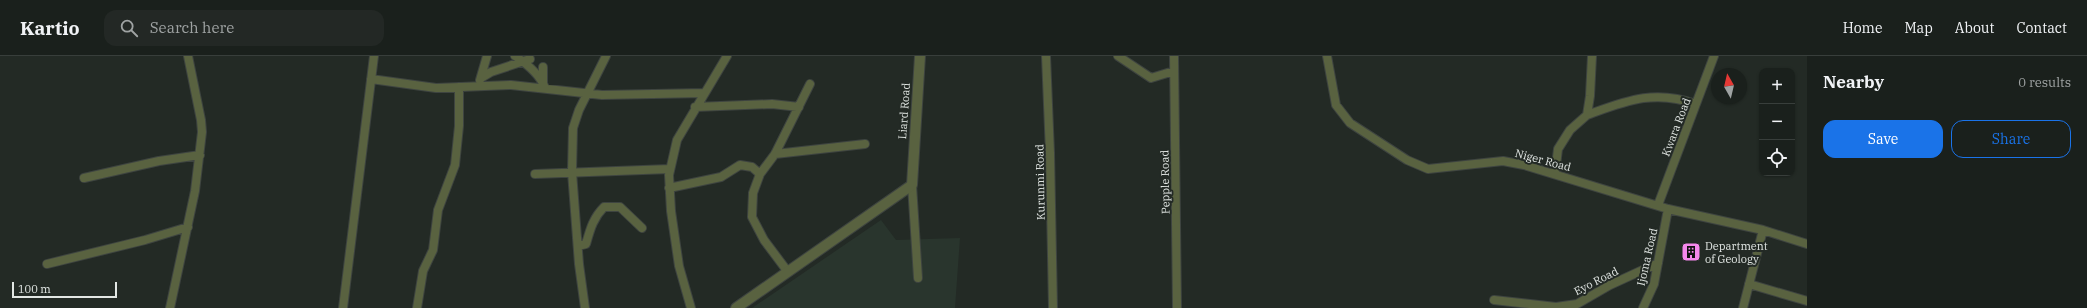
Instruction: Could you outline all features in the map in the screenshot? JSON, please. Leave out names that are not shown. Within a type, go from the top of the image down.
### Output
[{"type":"street","points":[[170,308],[188,227],[200,155],[201,120],[188,56]]},
{"type":"street","points":[[343,308],[374,56]]},
{"type":"street","points":[[480,82],[487,56]]},
{"type":"street","points":[[515,56],[526,60],[544,85]]},
{"type":"street","points":[[585,308],[572,172],[573,128],[587,92],[606,56]]},
{"type":"street","points":[[691,308],[679,266],[670,188],[670,169],[677,140],[695,107],[727,56]]},
{"type":"street","name":"Liard Road","points":[[912,186],[920,56]]},
{"type":"street","name":"Kurunmi Road","points":[[1046,56],[1050,153],[1053,308]]},
{"type":"street","points":[[1118,56],[1150,78],[1174,71]]},
{"type":"street","name":"Pepple Road","points":[[1174,56],[1177,308]]},
{"type":"street","name":"Niger Road","points":[[1327,56],[1336,105],[1350,123],[1407,160],[1428,169],[1503,162],[1524,165],[1668,209],[1763,230],[1807,244]]},
{"type":"street","points":[[1587,115],[1590,96],[1592,56]]},
{"type":"street","name":"Kwara Road","points":[[1658,205],[1714,56]]},
{"type":"street","points":[[480,82],[491,72],[526,60]]},
{"type":"street","points":[[543,67],[544,85]]},
{"type":"street","points":[[371,79],[436,88],[459,87],[480,82],[511,85],[544,85],[602,95],[704,93]]},
{"type":"street","points":[[788,272],[764,240],[752,217],[753,194],[760,174],[775,154],[810,84]]},
{"type":"street","points":[[417,308],[423,271],[433,250],[438,210],[455,165],[459,126],[459,87]]},
{"type":"street","points":[[1555,174],[1558,149],[1570,130],[1587,115],[1633,100],[1657,96],[1696,104]]},
{"type":"street","points":[[695,107],[772,104],[799,107]]},
{"type":"street","points":[[775,154],[865,144]]},
{"type":"street","points":[[84,178],[159,161],[200,155]]},
{"type":"street","points":[[670,188],[721,177],[740,165],[752,167],[760,174]]},
{"type":"street","points":[[535,174],[670,169]]},
{"type":"street","points":[[736,308],[912,186]]},
{"type":"street","points":[[912,186],[918,278]]},
{"type":"street","points":[[578,246],[586,244],[596,215],[604,207],[620,207],[642,228]]},
{"type":"street","name":"Ijoma Road","points":[[1643,308],[1654,284],[1668,209]]},
{"type":"street","points":[[47,264],[145,240],[188,227]]},
{"type":"street","points":[[1743,308],[1763,230]]},
{"type":"street","name":"Eyo Road","points":[[1494,300],[1556,307],[1577,304],[1610,285],[1658,263]]},
{"type":"street","points":[[1749,284],[1807,301]]},
{"type":"shaded area","points":[[881,220],[896,240],[960,238],[955,308],[752,308]]},
{"type":"place","name":"Department of Geology","points":[[1691,252]]}]
